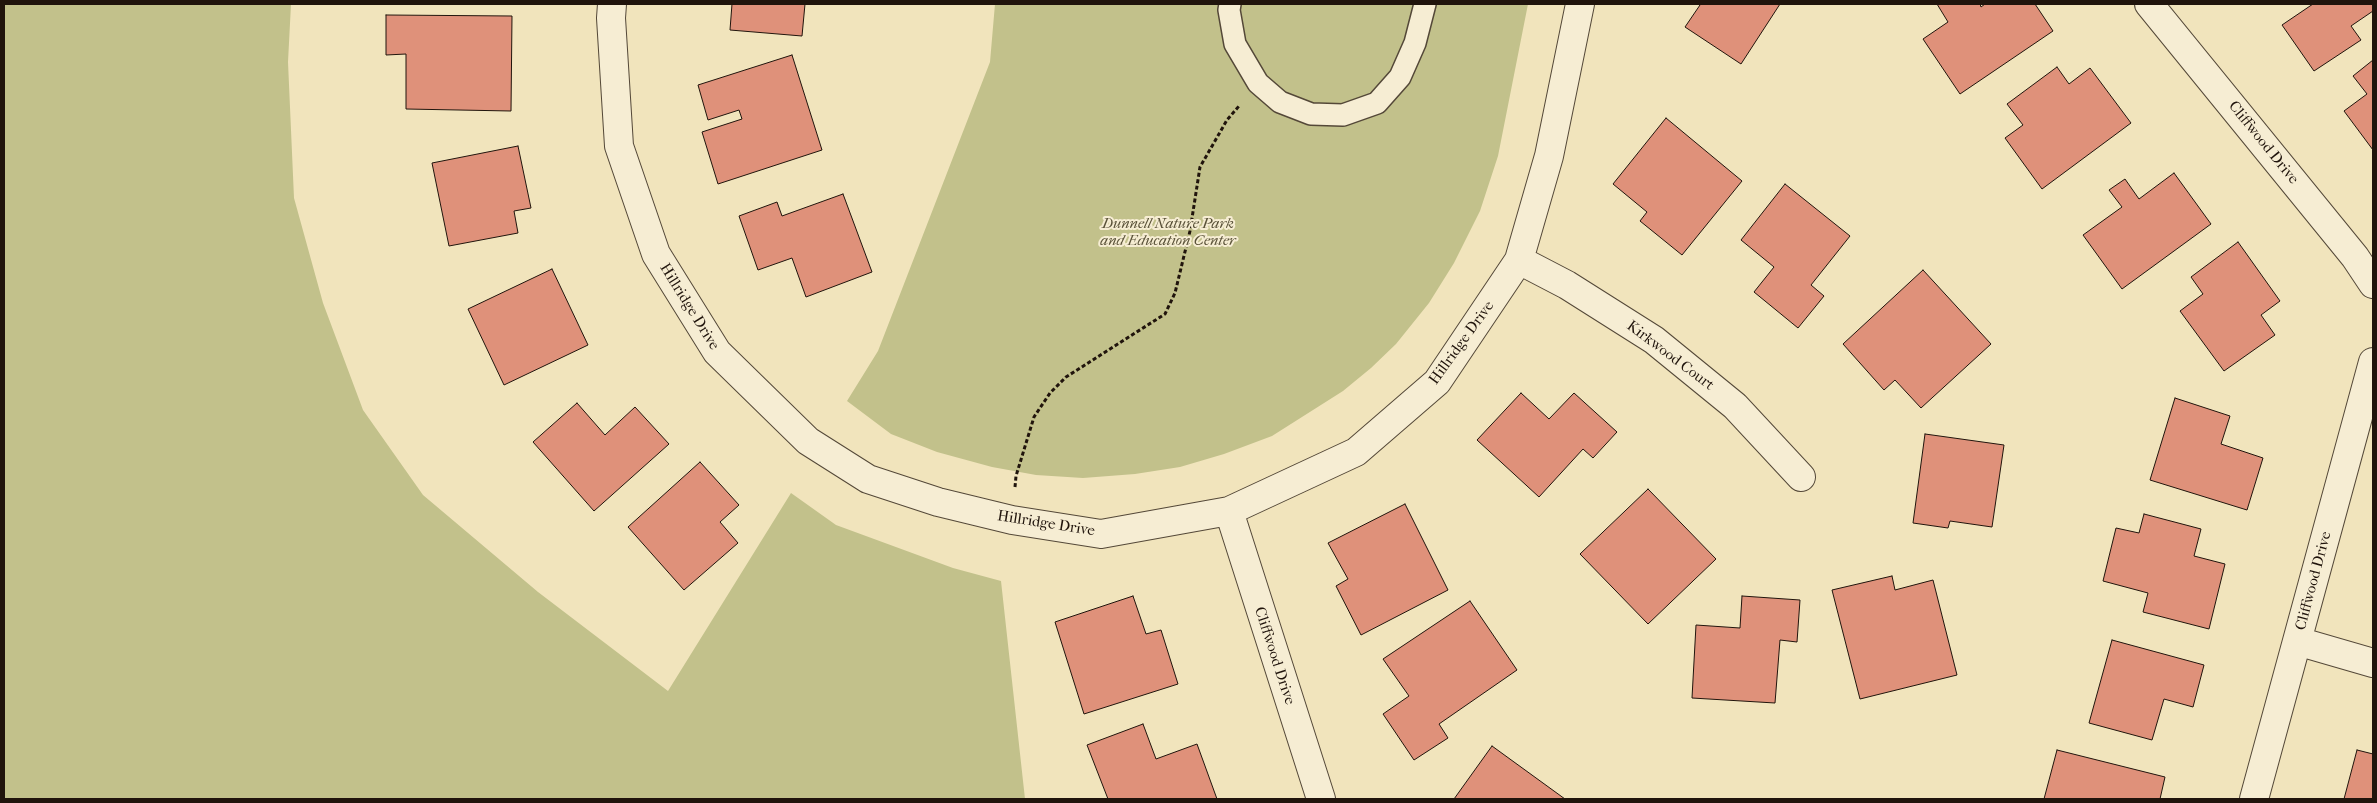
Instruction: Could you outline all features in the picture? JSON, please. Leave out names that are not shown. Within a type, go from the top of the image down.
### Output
[{"type":"street","name":"Hillridge Drive","points":[[612,4],[611,18],[620,146],[656,254],[717,352],[808,441],[868,479],[938,502],[1012,520],[1101,534],[1229,511],[1356,452],[1437,382],[1519,260],[1549,156],[1580,4]]},
{"type":"street","name":"Cliffwood Drive","points":[[2149,4],[2355,257],[2373,284]]},
{"type":"street","name":"Kirkwood Court","points":[[1519,260],[1567,284],[1654,340],[1736,406],[1801,478]]},
{"type":"street","name":"Cliffwood Drive","points":[[2254,799],[2373,362]]},
{"type":"street","name":"Cliffwood Drive","points":[[1229,511],[1320,799]]},
{"type":"street","points":[[2298,641],[2373,662]]},
{"type":"lane","points":[[1230,4],[1229,10],[1235,44],[1258,83],[1280,102],[1311,114],[1343,115],[1377,103],[1400,77],[1415,43],[1425,4]]},
{"type":"path","points":[[1012,520],[1016,476],[1034,417],[1050,393],[1066,377],[1165,314],[1175,293],[1190,231],[1200,167],[1228,120],[1258,83]]},
{"type":"green space","points":[[4,4],[291,4],[288,62],[294,198],[323,303],[363,410],[423,495],[538,592],[668,691],[791,493],[836,525],[953,568],[1001,581],[1025,799],[4,799]]},
{"type":"green space","name":"Dunnell Nature Park and Education Center","points":[[995,4],[1528,4],[1498,156],[1480,211],[1454,263],[1429,303],[1396,344],[1343,391],[1272,436],[1224,454],[1180,467],[1135,474],[1083,478],[1036,475],[992,467],[937,452],[891,434],[847,401],[878,351],[990,62]]},
{"type":"building","points":[[732,4],[805,4],[802,36],[730,30]]},
{"type":"building","points":[[1698,4],[1780,4],[1741,64],[1685,27],[1700,5]]},
{"type":"building","points":[[1937,4],[1980,4],[1981,7],[1985,4],[2035,4],[2053,31],[1960,94],[1923,39],[1948,22]]},
{"type":"building","points":[[2313,4],[2373,4],[2373,11],[2351,26],[2361,40],[2314,71],[2282,25]]},
{"type":"building","points":[[386,15],[512,16],[511,111],[406,109],[406,54],[386,55]]},
{"type":"building","points":[[792,55],[822,150],[718,184],[702,132],[742,119],[739,110],[708,120],[698,85]]},
{"type":"building","points":[[2373,60],[2373,150],[2344,111],[2367,94],[2353,76]]},
{"type":"building","points":[[2057,67],[2069,84],[2090,68],[2131,123],[2042,189],[2005,138],[2023,125],[2007,104]]},
{"type":"building","points":[[1666,118],[1742,181],[1682,255],[1640,221],[1647,212],[1613,184]]},
{"type":"building","points":[[518,146],[531,208],[514,211],[518,233],[449,246],[432,163]]},
{"type":"building","points":[[2174,173],[2211,224],[2122,289],[2083,235],[2122,207],[2109,190],[2125,179],[2139,199]]},
{"type":"building","points":[[1785,184],[1850,236],[1811,285],[1824,296],[1798,328],[1754,292],[1774,267],[1741,240]]},
{"type":"building","points":[[843,194],[872,272],[806,297],[792,258],[758,270],[739,216],[777,202],[782,216]]},
{"type":"building","points":[[2238,242],[2280,301],[2261,315],[2275,335],[2224,371],[2180,311],[2203,294],[2191,277]]},
{"type":"building","points":[[552,269],[588,345],[504,385],[468,309]]},
{"type":"building","points":[[1923,270],[1991,344],[1921,408],[1895,380],[1884,390],[1843,344]]},
{"type":"building","points":[[1521,393],[1549,419],[1574,393],[1617,432],[1593,458],[1583,449],[1539,497],[1477,440]]},
{"type":"building","points":[[2175,398],[2230,416],[2221,444],[2263,458],[2247,510],[2150,480]]},
{"type":"building","points":[[577,403],[605,435],[635,407],[669,444],[594,511],[533,442]]},
{"type":"building","points":[[1925,434],[2004,445],[1992,527],[1950,521],[1948,528],[1913,523]]},
{"type":"building","points":[[700,462],[739,505],[720,522],[738,543],[684,590],[628,527]]},
{"type":"building","points":[[1648,489],[1716,559],[1648,624],[1580,554]]},
{"type":"building","points":[[1405,504],[1448,590],[1361,635],[1336,586],[1348,579],[1328,543]]},
{"type":"building","points":[[2144,514],[2201,529],[2194,556],[2225,564],[2209,629],[2143,612],[2148,593],[2103,581],[2116,528],[2139,533]]},
{"type":"building","points":[[1892,576],[1895,590],[1933,580],[1957,675],[1860,699],[1832,590]]},
{"type":"building","points":[[1133,596],[1146,634],[1161,630],[1178,684],[1084,714],[1055,622]]},
{"type":"building","points":[[1742,596],[1800,600],[1797,642],[1780,640],[1775,703],[1692,698],[1696,625],[1740,628]]},
{"type":"building","points":[[1470,601],[1517,670],[1439,724],[1448,738],[1414,760],[1383,714],[1409,696],[1383,659]]},
{"type":"building","points":[[2112,640],[2204,665],[2193,707],[2164,699],[2152,740],[2089,723]]},
{"type":"building","points":[[1143,724],[1156,759],[1197,744],[1217,799],[1108,799],[1087,745]]},
{"type":"building","points":[[1492,746],[1565,799],[1454,799]]},
{"type":"building","points":[[2057,750],[2165,777],[2160,799],[2044,799]]},
{"type":"building","points":[[2357,750],[2373,754],[2373,799],[2344,799]]}]
